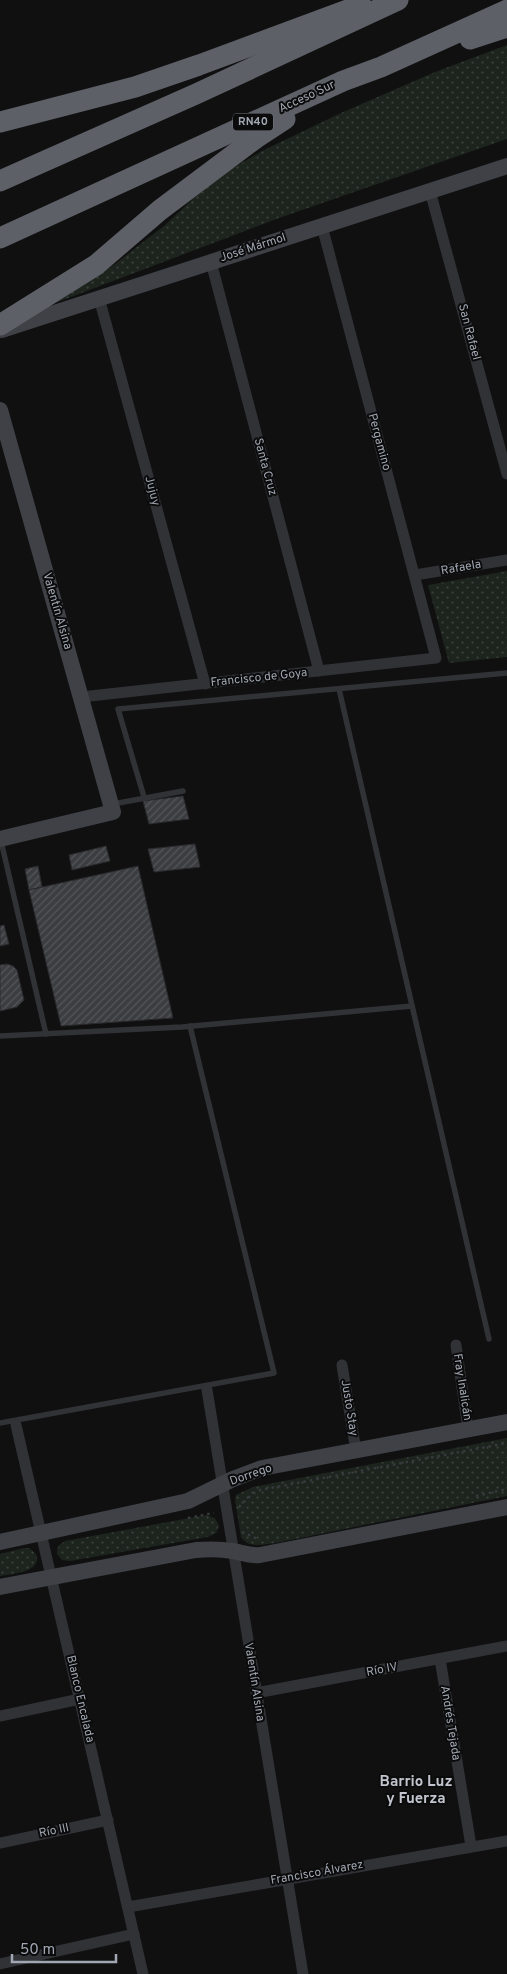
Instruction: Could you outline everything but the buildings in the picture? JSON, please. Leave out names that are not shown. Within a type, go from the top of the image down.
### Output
[{"type":"highway","points":[[0,122],[135,87],[199,65],[331,14],[376,0]]},
{"type":"highway","points":[[0,181],[196,94],[398,0]]},
{"type":"highway","name":"Acceso Sur","points":[[0,238],[343,81],[381,67],[507,10]]},
{"type":"highway","points":[[381,67],[507,28]]},
{"type":"highway","points":[[0,325],[96,265],[160,210],[256,138],[343,81]]},
{"type":"street","name":"José Mármol","points":[[0,331],[507,166]]},
{"type":"street","name":"San Rafael","points":[[430,191],[507,474]]},
{"type":"street","name":"Pergamino","points":[[322,226],[436,658]]},
{"type":"street","name":"Santa Cruz","points":[[211,262],[319,671]]},
{"type":"street","name":"Jujuy","points":[[99,298],[205,684]]},
{"type":"street","name":"Valentín Alsina","points":[[0,410],[112,808]]},
{"type":"street","name":"Rafaela","points":[[414,575],[507,560]]},
{"type":"street","name":"Francisco de Goya","points":[[81,697],[436,658]]},
{"type":"street","points":[[0,839],[112,808]]},
{"type":"street","name":"Fray Inalicán","points":[[456,1345],[468,1429]]},
{"type":"street","name":"Justo Stay","points":[[342,1365],[356,1451]]},
{"type":"street","name":"Valentín Alsina","points":[[207,1390],[303,1974]]},
{"type":"street","name":"Dorrego","points":[[0,1542],[188,1501],[262,1468],[507,1422]]},
{"type":"street","name":"Blanco Encalada","points":[[16,1425],[143,1974]]},
{"type":"street","points":[[0,1587],[196,1550],[215,1549],[245,1556],[260,1555],[507,1507]]},
{"type":"street","name":"Río IV","points":[[256,1693],[507,1646]]},
{"type":"street","name":"Andrés Tejada","points":[[440,1659],[471,1846]]},
{"type":"street","points":[[0,1716],[80,1699]]},
{"type":"street","name":"Río III","points":[[0,1843],[108,1820]]},
{"type":"street","name":"Francisco Álvarez","points":[[128,1907],[507,1841]]},
{"type":"street","points":[[4,1967],[134,1934]]},
{"type":"lane","points":[[144,797],[118,709],[507,673]]},
{"type":"lane","points":[[339,689],[489,1339]]},
{"type":"lane","points":[[112,808],[144,797],[183,790]]},
{"type":"lane","points":[[0,839],[46,1034]]},
{"type":"lane","points":[[0,1036],[190,1026],[412,1006]]},
{"type":"lane","points":[[0,1423],[274,1373],[190,1026]]},
{"type":"path","points":[[182,1519],[238,1508],[252,1494],[260,1490],[507,1443]]},
{"type":"path","points":[[473,1497],[507,1489]]},
{"type":"path","points":[[231,1533],[239,1531],[261,1540]]},
{"type":"shaded area","points":[[507,45],[507,139],[282,217],[55,303],[115,264],[165,225],[214,179],[262,151],[341,113],[435,72]]},
{"type":"shaded area","points":[[507,571],[507,657],[449,663],[428,585]]},
{"type":"shaded area","points":[[507,1438],[507,1496],[276,1543],[252,1544],[244,1541],[241,1537],[235,1500],[236,1495],[253,1487]]},
{"type":"shaded area","points":[[206,1515],[215,1518],[219,1526],[216,1533],[208,1537],[70,1561],[62,1560],[57,1554],[58,1546],[65,1541]]},
{"type":"shaded area","points":[[29,1548],[36,1554],[36,1562],[33,1566],[23,1572],[0,1576],[0,1554]]},
{"type":"district","name":"Barrio Luz y Fuerza","points":[[416,1790]]}]
